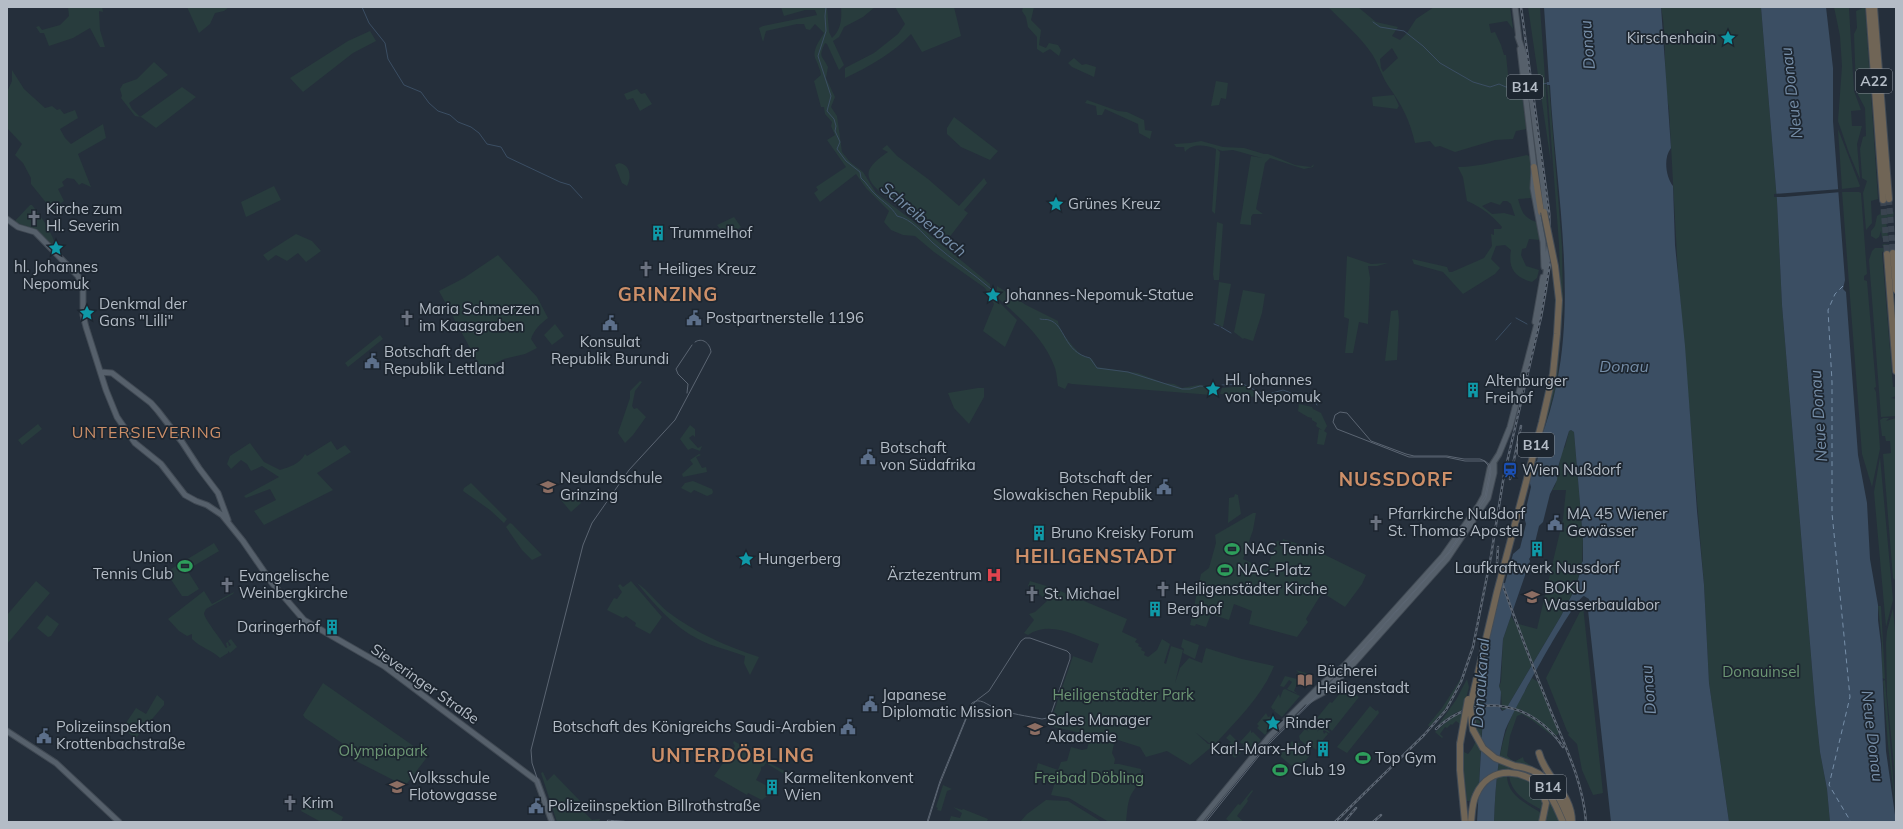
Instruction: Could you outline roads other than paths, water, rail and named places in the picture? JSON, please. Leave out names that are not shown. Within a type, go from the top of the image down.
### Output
[{"type":"highway","name":"A22","points":[[1869,7],[1886,200],[1874,7]]},
{"type":"highway","name":"B14","points":[[1465,821],[1459,755],[1462,724],[1489,609],[1542,409],[1553,344],[1554,280],[1534,167]]},
{"type":"highway","name":"B14","points":[[1537,187],[1556,266],[1558,300],[1556,351],[1552,380],[1542,422],[1497,592],[1470,707],[1473,730],[1479,742],[1496,758],[1514,769],[1537,777],[1550,790],[1560,807],[1563,822]]},
{"type":"highway","points":[[1896,290],[1890,254],[1896,371]]},
{"type":"highway","points":[[1539,753],[1546,769],[1568,801],[1571,822]]},
{"type":"highway","points":[[1514,769],[1537,782],[1550,795],[1563,822]]},
{"type":"highway","points":[[1471,822],[1475,797],[1483,784],[1496,775],[1514,769],[1532,771],[1543,777],[1557,792],[1571,822]]},
{"type":"highway","points":[[1537,782],[1545,798],[1545,813],[1542,822]]},
{"type":"main road","name":"B14","points":[[1515,7],[1534,167]]},
{"type":"main road","points":[[1199,822],[1269,737],[1308,697],[1344,666],[1445,552],[1484,496],[1490,468],[1494,464],[1508,434],[1544,289],[1549,253],[1550,235],[1532,102],[1524,54],[1518,37]]},
{"type":"main road","points":[[1534,167],[1533,188],[1545,257],[1535,315],[1535,325]]},
{"type":"main road","points":[[7,219],[16,226],[35,232],[78,276],[83,290],[83,315],[86,327],[113,408],[128,434],[161,464],[185,495],[207,504],[224,514]]},
{"type":"main road","name":"Sieveringer Straße","points":[[101,372],[112,373],[151,403],[158,411],[215,488],[223,503],[224,514],[229,523],[272,583],[304,620],[384,666],[520,767],[537,781],[552,822]]},
{"type":"main road","points":[[1301,705],[1326,691],[1346,672],[1445,561],[1488,498],[1494,473],[1494,464]]},
{"type":"main road","points":[[7,731],[56,763],[119,822]]},
{"type":"water","name":"Donau","points":[[1544,7],[1661,7],[1671,148],[1667,157],[1666,167],[1673,186],[1675,245],[1685,346],[1704,585],[1709,683],[1729,822],[1611,822],[1588,610],[1590,610],[1589,599],[1584,596],[1568,616],[1556,636],[1505,731],[1497,776],[1494,822],[1477,822],[1487,645],[1503,583],[1505,583],[1513,554],[1520,548],[1526,524],[1524,517],[1531,487],[1529,480],[1533,471],[1534,463],[1537,461],[1541,444],[1540,441],[1554,397],[1562,346],[1565,310],[1564,272],[1550,85],[1547,85],[1547,82],[1549,82]],"holes":[[[1571,430],[1574,432],[1583,539],[1583,561],[1580,566],[1582,566],[1575,589],[1561,616],[1506,709],[1502,711],[1500,708],[1501,692],[1499,686],[1503,639],[1530,561],[1529,559],[1532,555],[1539,526],[1543,522],[1550,494],[1557,480],[1558,467],[1569,431]]]},
{"type":"water","name":"Neue Donau","points":[[1761,7],[1826,7],[1833,68],[1833,121],[1845,280],[1843,289],[1846,292],[1858,455],[1867,503],[1870,559],[1878,605],[1886,751],[1896,822],[1830,822],[1815,704],[1782,305],[1777,201]]},
{"type":"waterway","points":[[362,7],[369,23],[385,43],[388,59],[404,85],[421,92],[429,103],[438,111],[450,115],[458,122],[471,127],[479,133],[487,144],[501,147],[507,157],[560,182],[570,185],[582,198]]},
{"type":"waterway","name":"Schreiberbach","points":[[826,7],[826,31],[818,56],[831,96],[827,111],[834,119],[836,126],[835,131],[840,142],[837,149],[846,161],[860,172],[861,178],[872,191],[890,207],[897,216],[912,223],[940,249],[991,289]]},
{"type":"waterway","points":[[1373,22],[1380,27],[1404,31],[1423,46],[1440,63],[1473,82],[1490,87],[1499,84],[1506,87],[1521,87]]},
{"type":"waterway","points":[[1537,85],[1548,83]]},
{"type":"waterway","points":[[1516,318],[1527,324]]},
{"type":"waterway","name":"Schreiberbach","points":[[1040,319],[1055,323],[1070,345],[1081,355],[1090,358],[1097,368],[1128,372],[1182,389],[1190,389],[1200,386],[1214,387]]},
{"type":"waterway","points":[[1496,340],[1511,323]]},
{"type":"waterway","points":[[1214,324],[1219,326]]},
{"type":"waterway","points":[[1221,327],[1231,333]]},
{"type":"waterway","name":"Schreiberbach","points":[[1222,385],[1243,384],[1265,395],[1283,390],[1315,402],[1317,405]]},
{"type":"tunnel","points":[[1889,199],[1893,253]]},
{"type":"tunnel","points":[[1883,200],[1887,254]]},
{"type":"tram line","points":[[552,822],[532,763],[531,750],[583,545],[592,523],[629,470],[675,420],[711,352],[709,346],[705,342],[700,340],[695,342]]},
{"type":"tram line","points":[[687,393],[688,384],[678,374],[676,369],[692,345]]},
{"type":"tram line","points":[[1204,822],[1265,746],[1345,668],[1448,553],[1485,496],[1490,471],[1488,465],[1484,461],[1465,461],[1446,457],[1409,457],[1337,429],[1333,422],[1335,415],[1340,412],[1347,413],[1371,441],[1406,454],[1414,456],[1447,456],[1464,459],[1480,459],[1485,461],[1490,465],[1491,472],[1486,498],[1450,552],[1346,668],[1266,747],[1206,822]]},
{"type":"tram line","points":[[927,822],[940,781],[972,703],[975,701],[978,701],[981,701],[995,708],[1018,715],[1042,719],[1047,718],[1051,714],[1070,659],[1070,654],[1067,651],[1030,638],[1025,638],[1021,641],[989,691],[977,700],[976,701],[976,702],[971,707],[939,786],[928,822]]},
{"type":"railway","points":[[1335,822],[1424,735],[1446,710],[1461,682],[1473,647],[1491,556],[1504,475],[1541,317],[1551,258],[1549,211],[1521,7]]},
{"type":"railway","points":[[1510,479],[1521,426]]},
{"type":"railway","points":[[1498,547],[1497,563],[1501,580],[1532,664],[1574,767],[1582,794],[1586,822]]},
{"type":"railway","points":[[1436,729],[1452,717],[1468,709],[1486,706],[1503,706],[1520,711],[1536,719],[1551,731],[1563,747]]},
{"type":"railway","points":[[1344,822],[1356,808]]},
{"type":"railway","points":[[1373,822],[1381,815]]},
{"type":"railway","points":[[608,821],[624,822]]},
{"type":"place","name":"Kirschenhain","points":[[1728,38]]},
{"type":"place","name":"Grünes Kreuz","points":[[1056,204]]},
{"type":"place","name":"Kirche zum Hl. Severin","points":[[34,218]]},
{"type":"place","name":"Trummelhof","points":[[658,233]]},
{"type":"place","name":"hl. Johannes Nepomuk","points":[[56,248]]},
{"type":"place","name":"Heiliges Kreuz","points":[[646,269]]},
{"type":"place","name":"Johannes-Nepomuk-Statue","points":[[993,295]]},
{"type":"place","name":"Denkmal der Gans \"Lilli\"","points":[[87,313]]},
{"type":"place","name":"Maria Schmerzen im Kaasgraben","points":[[407,318]]},
{"type":"place","name":"Postpartnerstelle 1196","points":[[694,318]]},
{"type":"place","name":"Konsulat Republik Burundi","points":[[610,323]]},
{"type":"place","name":"Botschaft der Republik Lettland","points":[[372,361]]},
{"type":"place","name":"Hl. Johannes von Nepomuk","points":[[1213,389]]},
{"type":"place","name":"Altenburger Freihof","points":[[1473,390]]},
{"type":"place","name":"Botschaft von Südafrika","points":[[868,457]]},
{"type":"place","name":"Wien Nußdorf","points":[[1510,470]]},
{"type":"place","name":"Neulandschule Grinzing","points":[[548,487]]},
{"type":"place","name":"Botschaft der Slowakischen Republik","points":[[1164,487]]},
{"type":"place","name":"Pfarrkirche Nußdorf St. Thomas Apostel","points":[[1376,523]]},
{"type":"place","name":"MA 45 Wiener Gewässer","points":[[1555,523]]},
{"type":"place","name":"Bruno Kreisky Forum","points":[[1039,533]]},
{"type":"place","name":"NAC Tennis","points":[[1232,549]]},
{"type":"place","name":"Laufkraftwerk Nussdorf","points":[[1537,549]]},
{"type":"place","name":"Hungerberg","points":[[746,559]]},
{"type":"place","name":"Union Tennis Club","points":[[185,566]]},
{"type":"place","name":"NAC-Platz","points":[[1225,570]]},
{"type":"place","name":"Ärztezentrum","points":[[994,575]]},
{"type":"place","name":"Evangelische Weinbergkirche","points":[[227,585]]},
{"type":"place","name":"Heiligenstädter Kirche","points":[[1163,589]]},
{"type":"place","name":"St. Michael","points":[[1032,594]]},
{"type":"place","name":"BOKU Wasserbaulabor","points":[[1532,597]]},
{"type":"place","name":"Berghof","points":[[1155,609]]},
{"type":"place","name":"Daringerhof","points":[[332,627]]},
{"type":"place","name":"Bücherei Heiligenstadt","points":[[1305,680]]},
{"type":"place","name":"Japanese Diplomatic Mission","points":[[870,704]]},
{"type":"place","name":"Rinder","points":[[1273,723]]},
{"type":"place","name":"Botschaft des Königreichs Saudi-Arabien","points":[[848,727]]},
{"type":"place","name":"Sales Manager Akademie","points":[[1035,729]]},
{"type":"place","name":"Polizeiinspektion Krottenbachstraße","points":[[44,736]]},
{"type":"place","name":"Karl-Marx-Hof","points":[[1323,749]]},
{"type":"place","name":"Top Gym","points":[[1363,758]]},
{"type":"place","name":"Club 19","points":[[1280,770]]},
{"type":"place","name":"Volksschule Flotowgasse","points":[[397,787]]},
{"type":"place","name":"Karmelitenkonvent Wien","points":[[772,787]]},
{"type":"place","name":"Krim","points":[[290,803]]},
{"type":"place","name":"Polizeiinspektion Billrothstraße","points":[[536,806]]},
{"type":"district","name":"GRINZING","points":[[668,294]]},
{"type":"district","name":"UNTERSIEVERING","points":[[147,432]]},
{"type":"district","name":"NUSSDORF","points":[[1396,479]]},
{"type":"district","name":"HEILIGENSTADT","points":[[1096,556]]},
{"type":"district","name":"UNTERDÖBLING","points":[[733,755]]},
{"type":"park label","name":"Donauinsel","points":[[1761,672]]},
{"type":"park label","name":"Heiligenstädter Park","points":[[1123,695]]},
{"type":"park label","name":"Olympiapark","points":[[383,751]]},
{"type":"park label","name":"Freibad Döbling","points":[[1089,778]]},
{"type":"water label","name":"Donaukanal","points":[[1480,683]]}]
